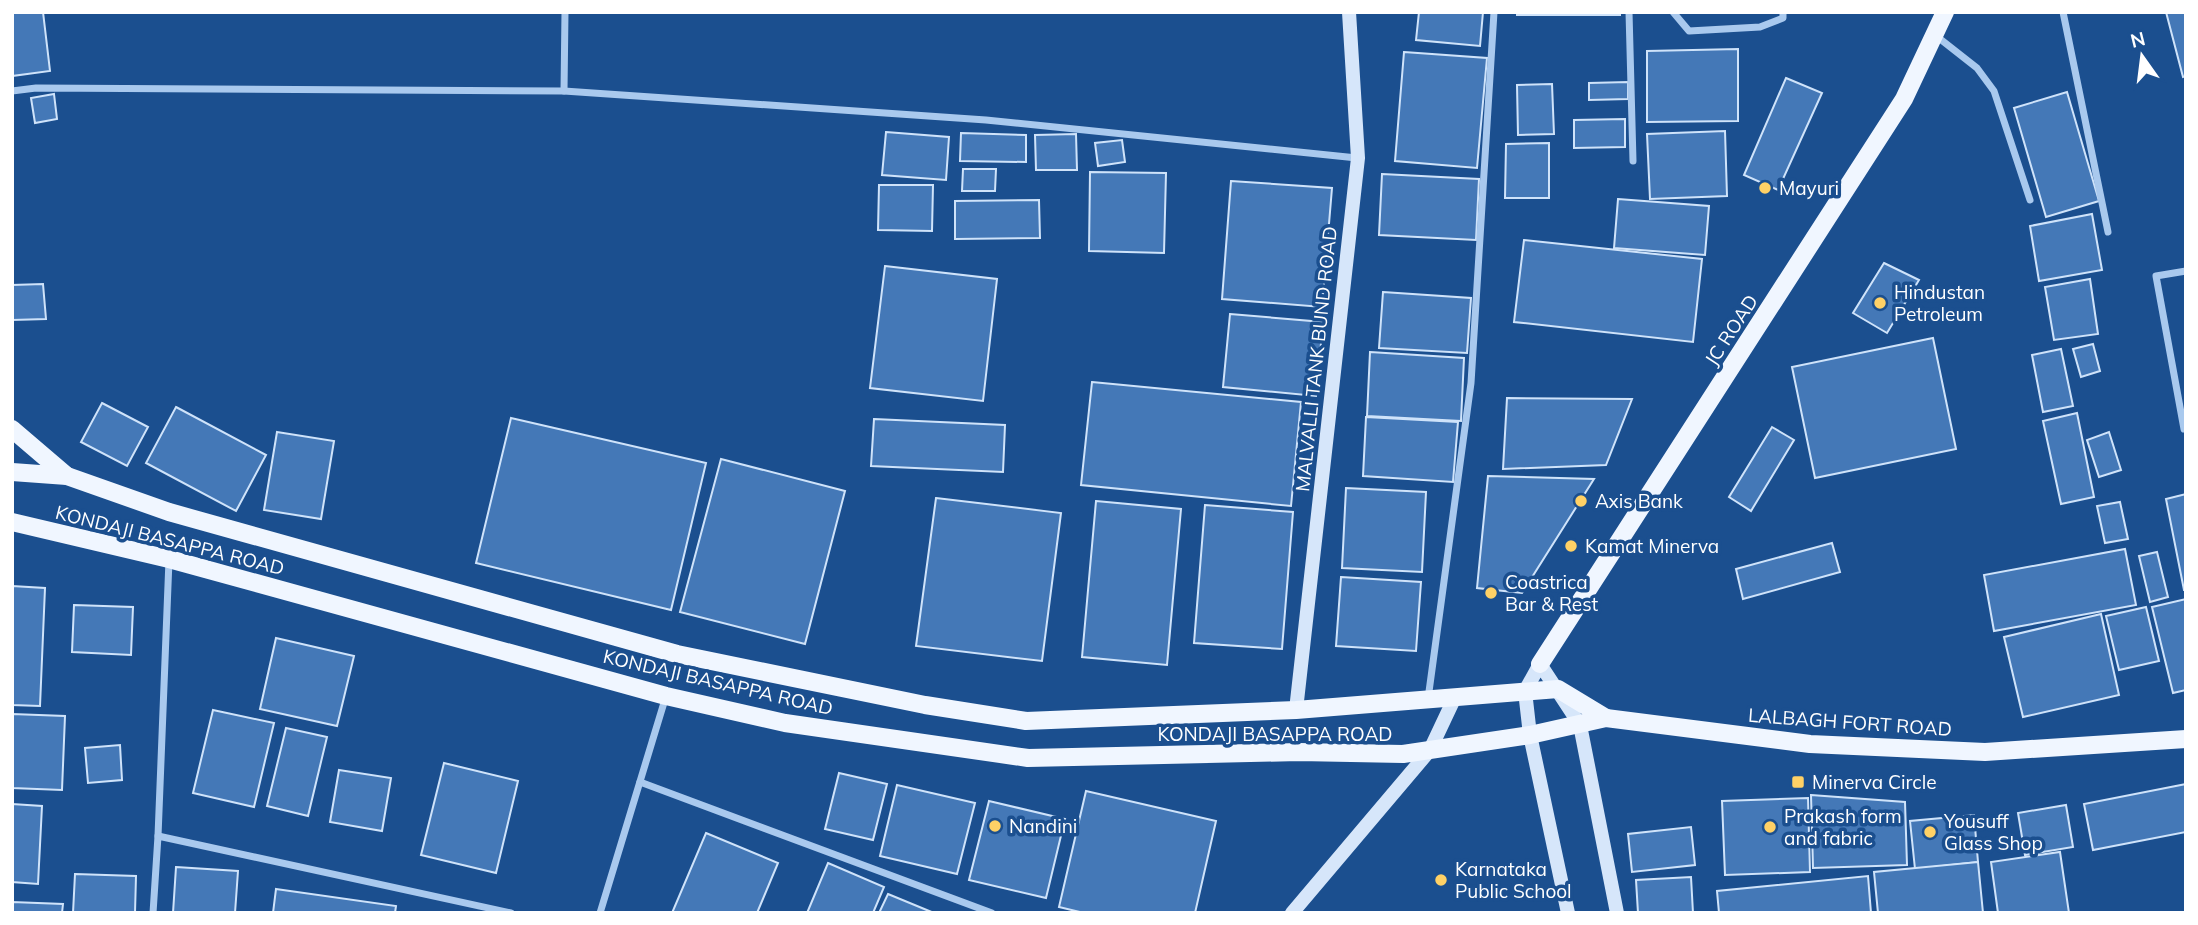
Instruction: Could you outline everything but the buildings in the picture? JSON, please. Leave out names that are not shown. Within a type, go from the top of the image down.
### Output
[{"type":"main road","name":"JC ROAD","points":[[1540,664],[1904,99],[1945,12]]},
{"type":"main road","points":[[12,429],[68,476]]},
{"type":"main road","name":"KONDAJI BASAPPA ROAD","points":[[12,472],[68,476],[169,512],[677,654],[925,705],[1026,721],[1296,710],[1558,689]]},
{"type":"main road","name":"KONDAJI BASAPPA ROAD","points":[[12,522],[169,559],[666,696],[785,723],[1028,758],[1298,752],[1403,754],[1522,736]]},
{"type":"main road","points":[[1558,689],[1606,718]]},
{"type":"main road","name":"LALBAGH FORT ROAD","points":[[1522,736],[1606,718],[1810,744],[1985,752],[2186,739]]},
{"type":"street","points":[[564,91],[565,12]]},
{"type":"street","name":"MALVALLI TANK BUND ROAD","points":[[1296,710],[1358,158],[1349,12]]},
{"type":"street","points":[[1428,700],[1471,383],[1494,12]]},
{"type":"street","points":[[1629,12],[1633,161]]},
{"type":"street","points":[[1673,12],[1689,31],[1760,27],[1783,18],[1783,12]]},
{"type":"street","points":[[2063,12],[2108,232]]},
{"type":"street","points":[[1935,34],[1977,68],[1994,91],[2030,200]]},
{"type":"street","points":[[12,90],[240,88],[564,91],[986,120],[1358,158]]},
{"type":"street","points":[[2184,429],[2156,276],[2186,271]]},
{"type":"street","points":[[153,913],[169,559]]},
{"type":"street","points":[[1568,913],[1522,736],[1525,691],[1540,664],[1580,725],[1617,913]]},
{"type":"street","points":[[600,913],[666,696]]},
{"type":"street","points":[[1292,913],[1430,750],[1455,697]]},
{"type":"street","points":[[639,782],[992,913]]},
{"type":"street","points":[[158,836],[511,913]]},
{"type":"place","name":"Mayuri","points":[[1765,188]]},
{"type":"place","name":"Hindustan Petroleum","points":[[1880,303]]},
{"type":"place","name":"Axis Bank","points":[[1581,501]]},
{"type":"place","name":"Kamat Minerva","points":[[1571,546]]},
{"type":"place","name":"Coastrica Bar & Rest","points":[[1491,593]]},
{"type":"place","name":"Minerva Circle","points":[[1798,782]]},
{"type":"place","name":"Nandini","points":[[995,826]]},
{"type":"place","name":"Prakash form and fabric","points":[[1770,827]]},
{"type":"place","name":"Yousuff Glass Shop","points":[[1930,832]]},
{"type":"place","name":"Karnataka Public School","points":[[1441,880]]}]
